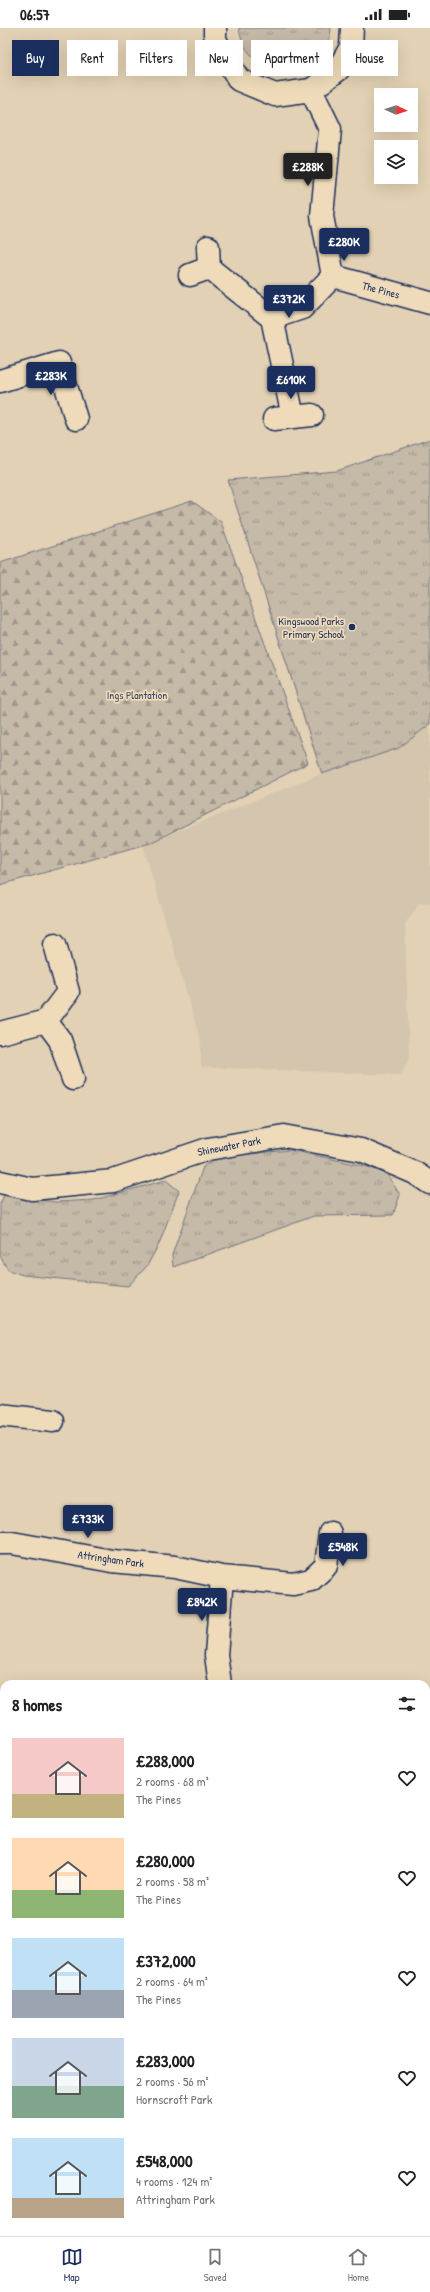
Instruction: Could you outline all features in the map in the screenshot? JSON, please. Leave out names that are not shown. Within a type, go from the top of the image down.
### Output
[{"type":"street","points":[[215,28],[215,40],[239,80],[275,95],[311,90],[338,70],[351,47],[352,28]]},
{"type":"street","points":[[272,318],[302,308],[333,276],[322,216],[330,129],[311,90]]},
{"type":"street","points":[[202,263],[272,318],[293,417]]},
{"type":"street","name":"The Pines","points":[[333,276],[430,303]]},
{"type":"street","points":[[0,381],[59,363],[76,419]]},
{"type":"street","points":[[0,1032],[46,1022],[68,992],[55,944]]},
{"type":"street","points":[[46,1022],[60,1040],[73,1079]]},
{"type":"street","name":"Shinewater Park","points":[[0,1182],[32,1189],[113,1181],[208,1148],[284,1136],[361,1150],[415,1173],[430,1184]]},
{"type":"street","points":[[0,1415],[53,1421]]},
{"type":"street","points":[[219,1680],[216,1656],[222,1578],[293,1584],[311,1580],[326,1566],[330,1533]]},
{"type":"street","name":"Attringham Park","points":[[0,1543],[12,1543],[112,1561],[175,1567],[222,1578]]},
{"type":"shaded area","name":"Kingswood Parks Primary School","points":[[430,439],[430,903],[419,903],[405,924],[409,1058],[401,1075],[201,1067],[201,1042],[143,845],[321,774],[228,480],[337,471]]},
{"type":"green space","points":[[239,28],[331,28],[328,40],[251,40],[251,55],[243,43]]},
{"type":"green space","points":[[430,439],[430,724],[399,748],[322,774],[228,480],[337,471]]},
{"type":"green space","name":"Ings Plantation","points":[[192,501],[221,522],[308,763],[150,843],[0,885],[0,563]]},
{"type":"green space","points":[[290,1150],[365,1166],[387,1174],[400,1195],[393,1215],[314,1216],[173,1267],[172,1255],[203,1167],[216,1157]]},
{"type":"green space","points":[[166,1180],[179,1191],[159,1244],[147,1266],[128,1286],[23,1275],[8,1270],[0,1256],[0,1204],[4,1195],[55,1202],[94,1200]]},
{"type":"place","name":"Kingswood Parks Primary School","points":[[352,627]]}]
